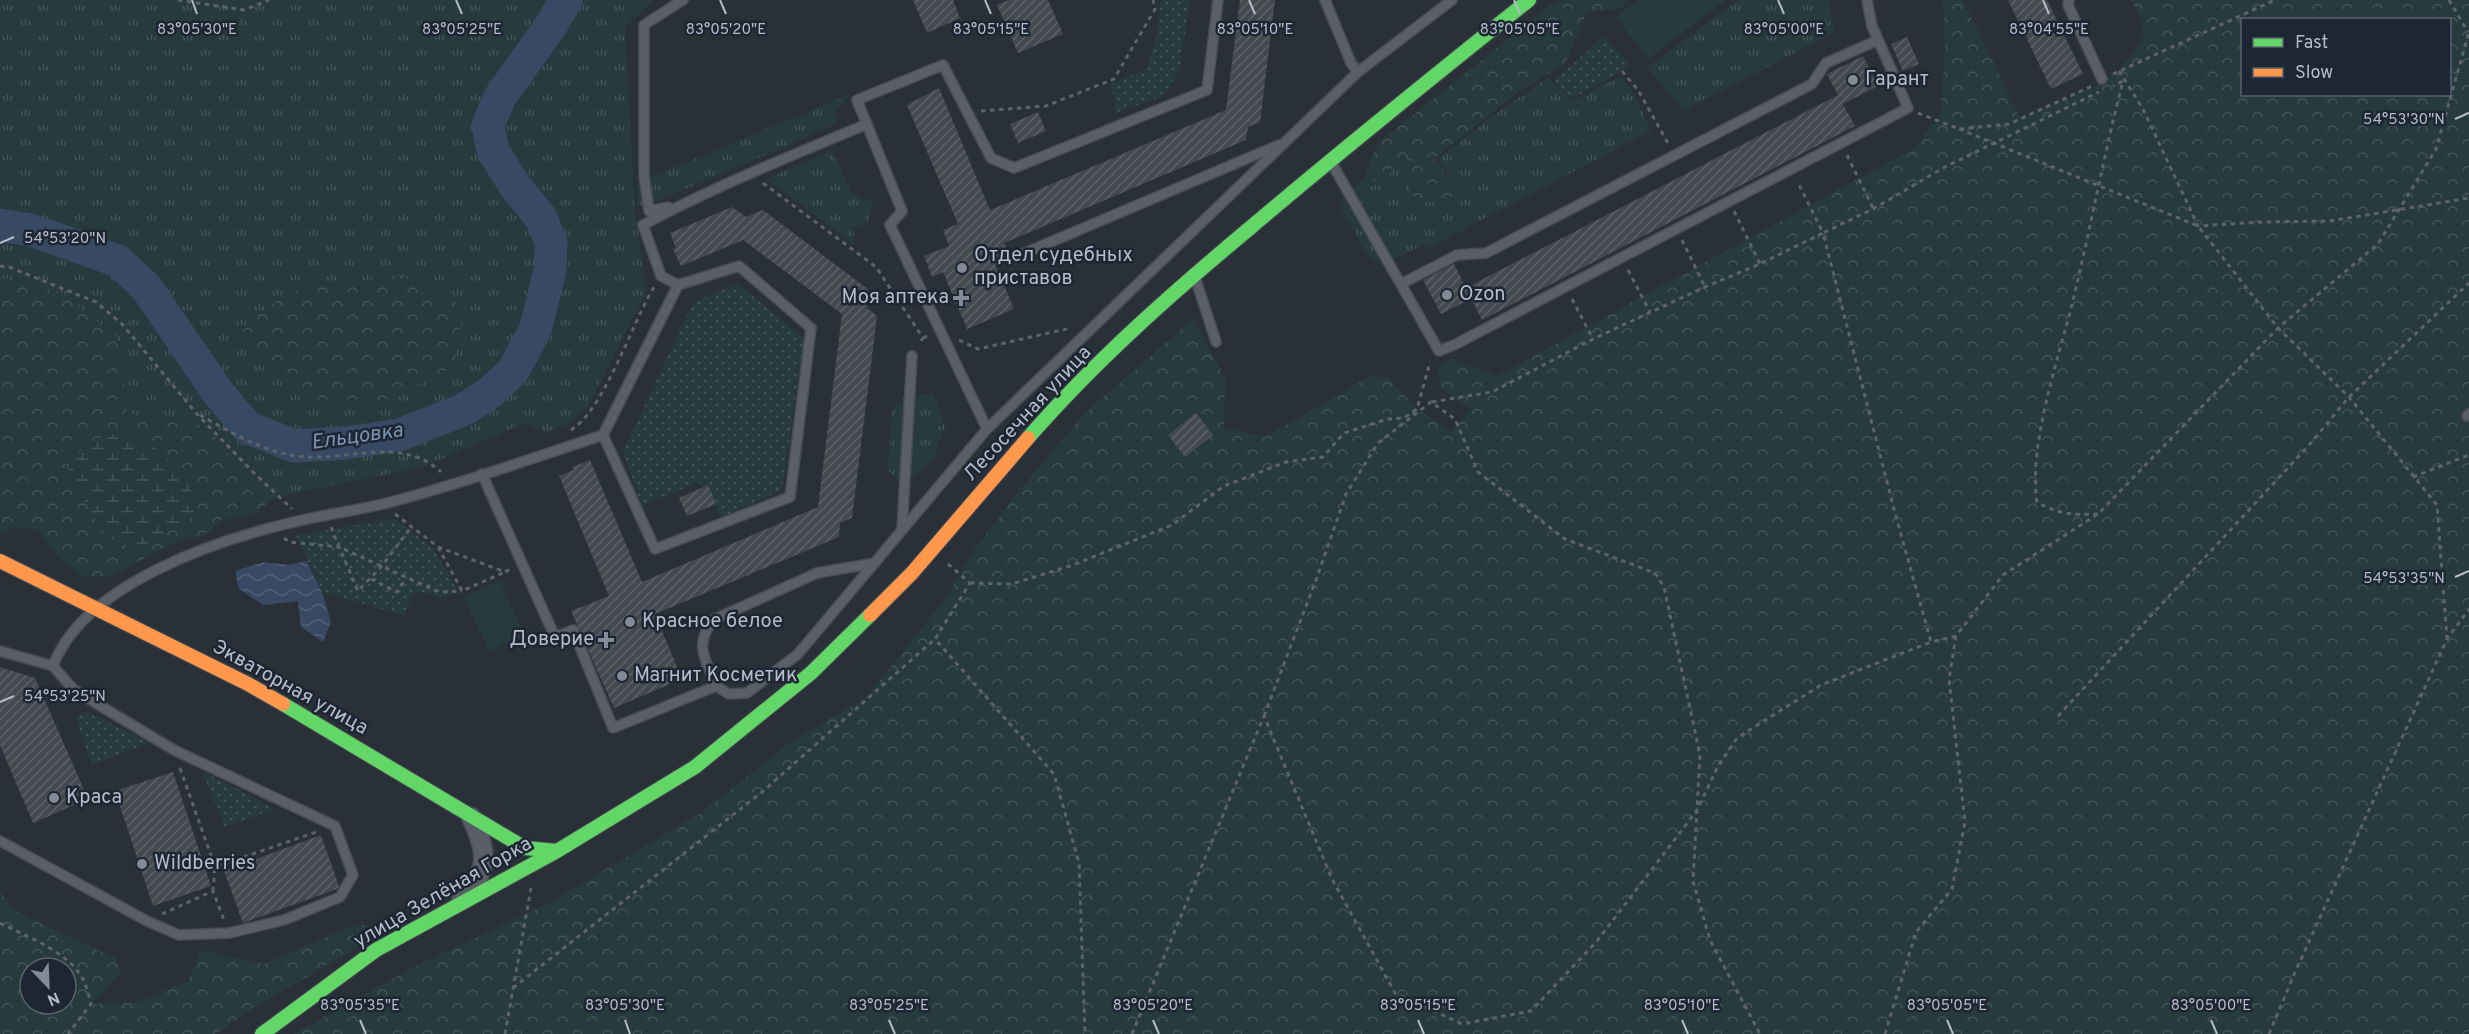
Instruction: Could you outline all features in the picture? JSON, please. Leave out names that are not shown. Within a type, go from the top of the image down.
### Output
[{"type":"street","name":"Лесосечная улица","points":[[557,851],[695,767],[811,673],[912,573],[1055,407],[1194,275],[1330,160],[1528,0]]},
{"type":"street","name":"Экваторная улица","points":[[0,561],[248,684],[525,848],[557,851]]},
{"type":"street","points":[[457,906],[473,886],[484,864],[483,842],[471,817]]},
{"type":"street","name":"улица Зелёная Горка","points":[[262,1034],[376,950],[557,851]]},
{"type":"lane","points":[[678,206],[649,211],[644,176],[644,26],[683,0]]},
{"type":"lane","points":[[987,429],[890,225],[903,211],[857,100],[943,65],[991,158],[1014,168],[1208,90],[1218,0]]},
{"type":"lane","points":[[1325,0],[1351,63],[1358,72]]},
{"type":"lane","points":[[875,563],[817,573],[713,620],[703,633],[701,646],[716,687],[729,694],[747,693],[798,654],[875,563],[902,529],[987,429],[1358,72],[1452,0]]},
{"type":"lane","points":[[1330,160],[1439,351],[1677,230],[1908,108],[1872,26],[1867,0]]},
{"type":"lane","points":[[2069,0],[2068,5],[2102,79]]},
{"type":"lane","points":[[1401,284],[1457,255],[1486,253],[1812,84],[1826,63],[1878,40]]},
{"type":"lane","points":[[603,435],[655,549],[790,497],[811,328],[739,266],[678,285],[661,276],[643,225],[749,173],[867,124]]},
{"type":"lane","points":[[1020,255],[1284,143]]},
{"type":"lane","points":[[1194,275],[1216,342]]},
{"type":"lane","points":[[53,666],[59,651],[94,608],[112,594],[199,550],[327,515],[382,504],[603,435],[678,285]]},
{"type":"lane","points":[[902,529],[912,356]]},
{"type":"lane","points":[[482,474],[555,637],[573,630],[613,728],[716,687]]},
{"type":"lane","points":[[0,651],[53,666],[74,690],[174,750],[335,826],[352,875],[340,897],[284,920],[229,933],[179,935],[147,921],[0,841]]},
{"type":"path","points":[[178,0],[244,10],[269,0]]},
{"type":"path","points":[[967,112],[1046,106],[1114,79],[1155,9],[1153,0]]},
{"type":"path","points":[[1959,129],[2009,124],[2275,0]]},
{"type":"path","points":[[1885,1034],[1916,932],[1952,889],[1965,822],[1949,679],[1956,636],[2003,575],[2097,514],[2278,328],[2378,244],[2436,149],[2469,33],[2449,0]]},
{"type":"path","points":[[1622,71],[1638,90],[1674,154]]},
{"type":"path","points":[[2119,71],[2142,109],[2198,226],[2278,328],[2349,398],[2437,505],[2447,639]]},
{"type":"path","points":[[2113,86],[2123,81]]},
{"type":"path","points":[[2097,514],[2067,515],[2053,511],[2037,502],[2035,489],[2044,411],[2074,299],[2123,81]]},
{"type":"path","points":[[1132,1034],[1264,716],[1346,494],[1378,443],[1431,402],[1492,392],[1593,339],[1760,264],[1873,209],[1943,168],[2103,90]]},
{"type":"path","points":[[1908,108],[2198,226],[2330,221],[2469,198]]},
{"type":"path","points":[[1842,142],[1873,209]]},
{"type":"path","points":[[1790,169],[1822,233],[1931,642]]},
{"type":"path","points":[[749,173],[876,267],[923,338],[912,356]]},
{"type":"path","points":[[1730,202],[1760,264]]},
{"type":"path","points":[[1677,230],[1705,287]]},
{"type":"path","points":[[1622,258],[1650,312]]},
{"type":"path","points":[[0,266],[9,267],[96,302],[122,324],[196,413],[252,471],[300,516]]},
{"type":"path","points":[[563,434],[586,419],[661,276]]},
{"type":"path","points":[[2058,716],[2311,443],[2349,398],[2469,283]]},
{"type":"path","points":[[1565,287],[1593,339]]},
{"type":"path","points":[[940,329],[978,349],[1073,327]]},
{"type":"path","points":[[932,550],[970,583],[1012,584],[1073,566],[1172,525],[1224,486],[1286,462],[1323,457],[1344,433],[1388,419],[1404,418],[1417,409],[1435,345]]},
{"type":"path","points":[[1431,402],[1455,418],[1479,472],[1565,539],[1655,573],[1664,587],[1700,755],[1693,881],[1710,940],[1760,1034]]},
{"type":"path","points":[[196,413],[265,448],[295,456],[328,457],[399,452],[424,459],[441,472]]},
{"type":"path","points":[[2414,477],[2469,455]]},
{"type":"path","points":[[430,476],[449,470]]},
{"type":"path","points":[[382,504],[438,547],[505,572]]},
{"type":"path","points":[[327,515],[358,591],[381,567],[411,527]]},
{"type":"path","points":[[272,529],[289,542],[339,547],[439,592],[462,591],[523,564]]},
{"type":"path","points":[[438,547],[462,591]]},
{"type":"path","points":[[370,579],[397,592],[406,578]]},
{"type":"path","points":[[513,988],[762,792],[935,639],[970,583]]},
{"type":"path","points":[[2270,1034],[2296,970],[2447,639],[2469,609]]},
{"type":"path","points":[[1264,716],[1332,879],[1395,993],[1462,1024],[1531,1011],[1597,941],[1697,810],[1718,766],[1737,738],[1821,685],[1931,642],[1956,636]]},
{"type":"path","points":[[935,639],[1054,774],[1079,863],[1085,1034]]},
{"type":"path","points":[[174,750],[214,867],[213,891],[229,933]]},
{"type":"path","points":[[214,867],[335,826]]},
{"type":"path","points":[[504,1034],[536,863]]},
{"type":"path","points":[[147,921],[213,891]]},
{"type":"path","points":[[0,923],[40,941],[63,958],[83,979],[91,1004],[68,1034]]},
{"type":"green space","points":[[0,0],[653,0],[625,27],[635,212],[646,293],[588,406],[570,423],[544,433],[525,423],[423,467],[276,497],[229,455],[208,427],[176,420],[150,424],[118,405],[126,375],[9,279],[0,278]],"holes":[[[401,275],[459,329],[455,367]]]},
{"type":"green space","points":[[1161,0],[1190,0],[1179,71],[1164,96],[1115,113],[1115,98],[1110,84],[1146,69],[1156,38]]},
{"type":"green space","points":[[1560,0],[1630,0],[1619,9],[1587,12],[1565,64],[1519,91],[1435,158],[1458,191],[1448,200],[1417,203],[1407,183],[1414,159],[1403,157],[1393,165],[1384,187],[1366,175],[1371,158],[1380,142],[1550,5]]},
{"type":"green space","points":[[1638,0],[1725,0],[1648,59],[1616,17]]},
{"type":"green space","points":[[1738,0],[1828,0],[1835,32],[1684,110],[1647,68]]},
{"type":"green space","points":[[1943,0],[1963,0],[2020,118],[2095,86],[2121,69],[2145,34],[2137,9],[2130,0],[2469,0],[2469,1034],[294,1034],[416,966],[547,904],[701,813],[793,740],[865,699],[946,598],[972,553],[1017,493],[1084,414],[1193,319],[1225,378],[1224,428],[1265,437],[1371,376],[1389,379],[1417,409],[1451,431],[1471,410],[1440,387],[1438,367],[1452,359],[1497,376],[1916,147],[1941,113],[1945,49]]},
{"type":"green space","points":[[1604,36],[1630,64],[1622,71],[1571,99],[1554,81]]},
{"type":"green space","points":[[1621,76],[1634,93],[1651,131],[1428,248],[1423,245],[1383,264],[1368,256],[1339,204],[1366,175],[1384,186],[1393,165],[1403,157],[1415,159],[1448,200],[1458,191],[1439,158],[1501,110],[1548,78],[1572,101]]},
{"type":"green space","points":[[851,94],[836,110],[837,123],[659,200],[638,206],[637,183]]},
{"type":"green space","points":[[832,151],[851,192],[873,203],[868,222],[853,228],[855,245],[766,179]]},
{"type":"green space","points":[[401,275],[467,308],[459,329],[455,367],[389,399],[312,408],[264,363],[241,328],[289,292]]},
{"type":"green space","points":[[0,278],[63,293],[116,337],[126,375],[119,405],[150,424],[176,420],[208,427],[229,455],[276,497],[252,514],[222,520],[205,535],[173,543],[112,576],[82,576],[56,555],[38,530],[15,527],[4,533],[0,532]]},
{"type":"green space","points":[[737,283],[804,338],[782,490],[722,517],[699,482],[642,506],[623,452],[693,303]]},
{"type":"green space","points":[[933,393],[945,426],[934,459],[913,477],[898,480],[888,470],[892,409],[903,398]]},
{"type":"green space","points":[[108,434],[137,438],[159,451],[184,478],[200,513],[136,550],[103,535],[64,461]]},
{"type":"green space","points":[[395,519],[433,548],[459,593],[439,597],[415,591],[403,615],[322,592],[296,535]]},
{"type":"green space","points":[[500,581],[525,635],[489,652],[464,597]]},
{"type":"green space","points":[[81,713],[91,713],[149,743],[92,765],[76,720]]},
{"type":"green space","points":[[202,771],[275,809],[225,827]]},
{"type":"green space","points":[[0,891],[13,910],[115,958],[121,972],[92,1004],[135,1003],[188,981],[201,951],[264,964],[357,924],[374,927],[366,942],[244,1014],[216,1034],[0,1034]]},
{"type":"water","points":[[306,561],[322,592],[331,622],[323,642],[301,627],[298,601],[263,605],[239,589],[235,571],[263,562],[289,565]]},
{"type":"building","points":[[913,0],[953,0],[960,18],[927,33]]},
{"type":"building","points":[[1009,0],[1048,0],[1063,34],[1018,53],[997,5]]},
{"type":"building","points":[[1240,0],[1275,0],[1260,122],[1248,127],[1246,140],[1004,243],[1011,258],[995,264],[1014,309],[967,329],[943,272],[932,277],[924,256],[949,246],[943,230],[958,224],[907,105],[939,88],[990,210],[1226,110]]},
{"type":"building","points":[[2008,0],[2047,0],[2083,74],[2051,89]]},
{"type":"building","points":[[1907,37],[1919,64],[1903,71],[1891,44]]},
{"type":"building","points":[[1863,56],[1878,86],[1843,104],[1855,126],[1482,320],[1468,293],[1471,299],[1441,314],[1423,280],[1454,264],[1466,288],[1838,95],[1827,74]]},
{"type":"building","points":[[1038,112],[1046,131],[1018,143],[1010,124]]},
{"type":"building","points":[[732,207],[746,217],[763,210],[869,290],[867,308],[877,316],[852,518],[840,523],[839,537],[655,614],[682,679],[614,708],[571,611],[609,596],[559,476],[574,470],[572,467],[590,460],[642,582],[818,507],[842,314],[743,240],[681,266],[673,249],[676,248],[670,233]]},
{"type":"building","points":[[1196,413],[1213,435],[1185,457],[1168,435]]},
{"type":"building","points":[[708,485],[716,504],[687,516],[679,498]]},
{"type":"building","points":[[0,667],[35,678],[88,799],[33,823],[0,745]]},
{"type":"building","points":[[173,772],[211,886],[153,906],[115,791]]},
{"type":"building","points":[[321,835],[339,886],[337,889],[243,923],[224,871]]},
{"type":"waterway","name":"Ельцовка","points":[[0,225],[31,230],[118,261],[146,287],[219,394],[247,427],[294,446],[346,443],[399,435],[463,410],[491,392],[513,371],[536,328],[550,269],[551,242],[541,218],[515,186],[493,151],[488,125],[500,97],[552,24],[566,0]]},
{"type":"traffic: fast","points":[[1028,438],[1107,355],[1192,277],[1354,141],[1529,0]]},
{"type":"traffic: fast","points":[[262,1034],[376,950],[557,851],[695,767],[811,673],[870,615]]},
{"type":"traffic: fast","points":[[283,704],[525,848],[557,851]]},
{"type":"traffic: slow","points":[[870,615],[912,573],[1028,438]]},
{"type":"traffic: slow","points":[[0,561],[248,684],[283,704]]},
{"type":"place","name":"Гарант","points":[[1853,80]]},
{"type":"place","name":"Отдел судебных приставов","points":[[962,268]]},
{"type":"place","name":"Ozon","points":[[1447,295]]},
{"type":"place","name":"Моя аптека","points":[[961,298]]},
{"type":"place","name":"Красное белое","points":[[630,622]]},
{"type":"place","name":"Доверие","points":[[606,640]]},
{"type":"place","name":"Магнит Косметик","points":[[622,676]]},
{"type":"place","name":"Краса","points":[[54,798]]},
{"type":"place","name":"Wildberries","points":[[142,864]]}]
